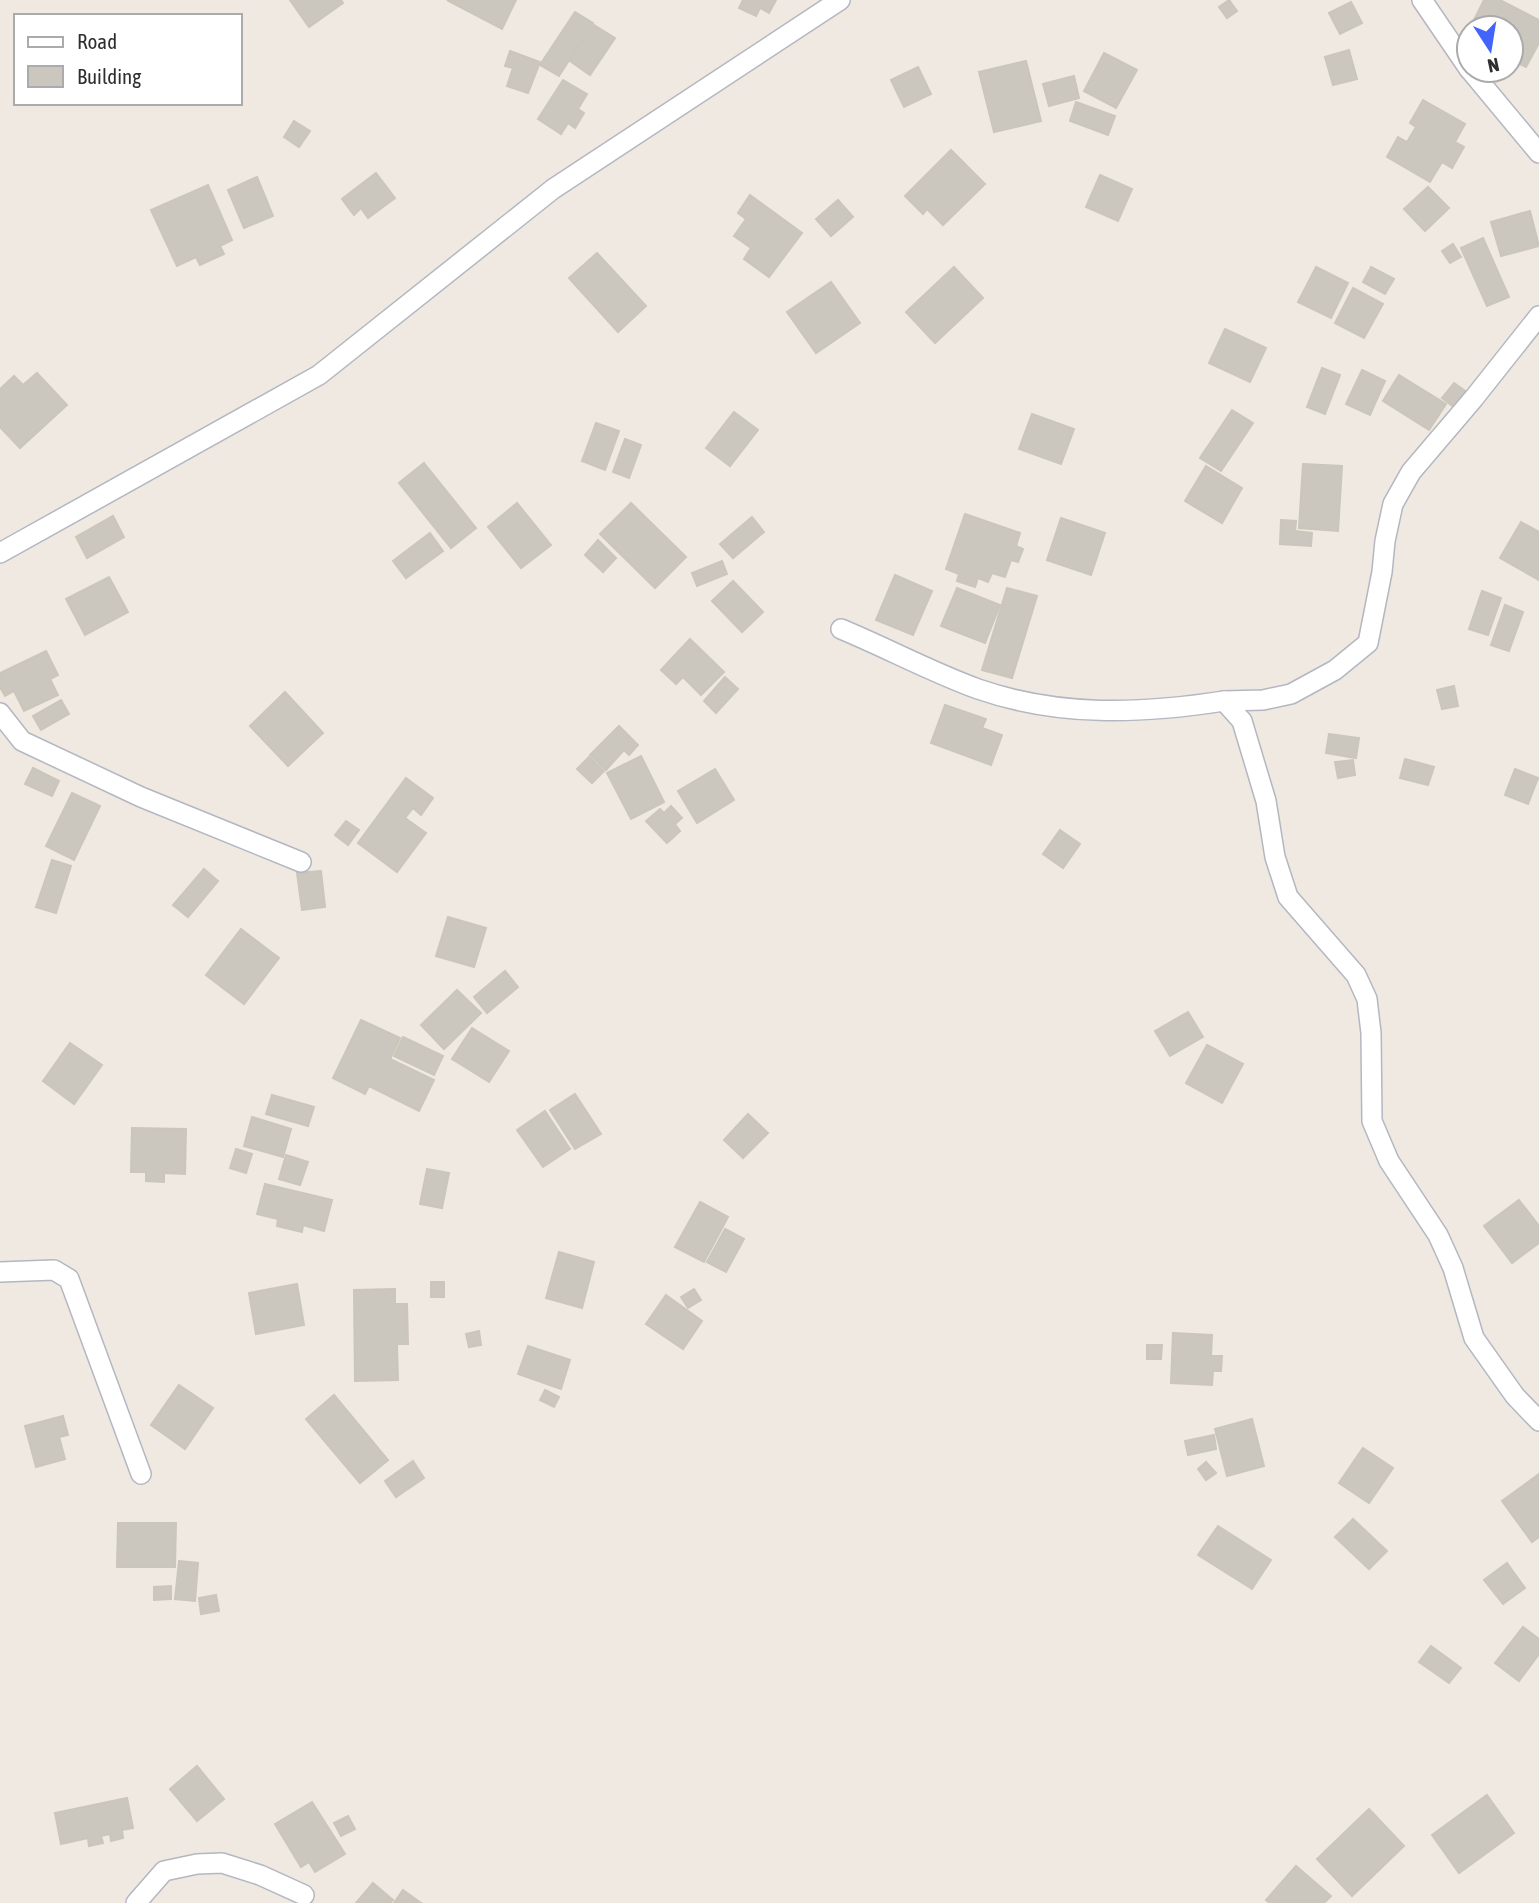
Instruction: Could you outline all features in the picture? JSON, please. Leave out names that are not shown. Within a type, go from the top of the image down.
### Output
[{"type":"street","points":[[0,553],[319,375],[553,189],[840,0]]},
{"type":"street","points":[[1422,0],[1455,47]]},
{"type":"street","points":[[1482,84],[1539,153]]},
{"type":"street","points":[[841,629],[979,690],[1042,706],[1079,711],[1173,709],[1224,701],[1263,700],[1291,694],[1335,670],[1368,643],[1394,504],[1411,472],[1539,316]]},
{"type":"street","points":[[1224,701],[1241,721],[1266,801],[1275,857],[1288,897],[1356,975],[1367,999],[1371,1033],[1373,1121],[1389,1161],[1438,1235],[1453,1268],[1474,1338],[1515,1396],[1539,1421]]},
{"type":"street","points":[[0,713],[22,741],[141,797],[300,862]]},
{"type":"street","points":[[0,1272],[54,1270],[69,1279],[141,1474]]},
{"type":"street","points":[[136,1903],[164,1871],[197,1864],[222,1863],[260,1875],[304,1895]]},
{"type":"building","points":[[290,0],[341,0],[343,3],[309,27]]},
{"type":"building","points":[[447,0],[516,0],[502,29]]},
{"type":"building","points":[[743,0],[776,0],[769,13],[760,8],[756,16],[739,8]]},
{"type":"building","points":[[1229,0],[1237,11],[1227,18],[1219,7]]},
{"type":"building","points":[[1484,0],[1500,0],[1539,20],[1539,43],[1526,67],[1525,14],[1477,14]]},
{"type":"building","points":[[1351,2],[1362,23],[1340,34],[1329,13]]},
{"type":"building","points":[[575,12],[593,23],[559,76],[540,65]]},
{"type":"building","points":[[594,25],[615,38],[590,75],[570,61]]},
{"type":"building","points":[[1349,50],[1357,79],[1333,85],[1325,57]]},
{"type":"building","points":[[510,51],[540,62],[528,93],[507,86],[513,68],[505,66]]},
{"type":"building","points":[[1104,53],[1137,70],[1116,108],[1084,91]]},
{"type":"building","points":[[1026,61],[1041,121],[994,132],[979,72]]},
{"type":"building","points":[[918,67],[931,94],[904,107],[891,80]]},
{"type":"building","points":[[1074,76],[1079,98],[1049,106],[1043,84]]},
{"type":"building","points":[[563,80],[587,94],[578,109],[584,113],[575,128],[568,123],[561,134],[538,119]]},
{"type":"building","points":[[1423,100],[1465,124],[1455,142],[1464,147],[1452,168],[1442,162],[1430,182],[1387,157],[1398,137],[1407,142],[1416,127],[1410,123]]},
{"type":"building","points":[[1076,102],[1115,116],[1108,135],[1070,121]]},
{"type":"building","points":[[294,121],[310,131],[299,147],[284,137]]},
{"type":"building","points":[[951,150],[985,184],[943,225],[927,209],[923,214],[905,196]]},
{"type":"building","points":[[376,173],[395,198],[368,218],[361,208],[354,215],[342,199]]},
{"type":"building","points":[[1100,175],[1132,189],[1118,221],[1086,207]]},
{"type":"building","points":[[257,177],[273,216],[244,228],[228,190]]},
{"type":"building","points":[[208,185],[232,240],[220,246],[224,254],[200,265],[196,257],[177,266],[151,210]]},
{"type":"building","points":[[1428,187],[1449,208],[1425,231],[1404,209]]},
{"type":"building","points":[[750,195],[802,233],[769,277],[744,259],[751,248],[734,236],[746,219],[738,213]]},
{"type":"building","points":[[838,200],[853,217],[831,236],[816,219]]},
{"type":"building","points":[[1530,211],[1539,246],[1501,256],[1491,222]]},
{"type":"building","points":[[1483,238],[1509,297],[1487,306],[1461,248]]},
{"type":"building","points":[[1453,244],[1461,257],[1450,263],[1442,251]]},
{"type":"building","points":[[597,253],[646,306],[618,332],[569,278]]},
{"type":"building","points":[[954,267],[983,298],[935,343],[906,312]]},
{"type":"building","points":[[1316,267],[1348,283],[1331,318],[1298,302]]},
{"type":"building","points":[[1371,267],[1394,279],[1385,294],[1363,282]]},
{"type":"building","points":[[831,282],[860,323],[816,353],[787,312]]},
{"type":"building","points":[[1353,288],[1383,304],[1364,338],[1335,323]]},
{"type":"building","points":[[1225,329],[1266,348],[1250,382],[1209,363]]},
{"type":"building","points":[[1322,368],[1340,375],[1325,414],[1307,407]]},
{"type":"building","points":[[1362,370],[1385,381],[1370,415],[1346,404]]},
{"type":"building","points":[[37,373],[67,405],[20,448],[0,427],[0,389],[14,376],[23,385]]},
{"type":"building","points":[[1399,375],[1446,404],[1429,430],[1383,401]]},
{"type":"building","points":[[1454,383],[1468,393],[1455,408],[1442,398]]},
{"type":"building","points":[[1232,410],[1253,423],[1221,471],[1200,458]]},
{"type":"building","points":[[734,412],[758,430],[730,466],[706,448]]},
{"type":"building","points":[[1032,414],[1074,429],[1061,464],[1019,449]]},
{"type":"building","points":[[596,423],[619,431],[605,470],[582,461]]},
{"type":"building","points":[[625,439],[641,445],[629,478],[613,472]]},
{"type":"building","points":[[424,463],[476,528],[451,548],[399,483]]},
{"type":"building","points":[[1303,464],[1342,466],[1338,531],[1299,528]]},
{"type":"building","points":[[1206,466],[1242,488],[1222,523],[1185,501]]},
{"type":"building","points":[[517,503],[551,545],[521,568],[488,527]]},
{"type":"building","points":[[631,503],[686,557],[655,588],[600,534]]},
{"type":"building","points":[[965,514],[1020,533],[1016,546],[1023,549],[1018,562],[1011,560],[1005,577],[992,573],[988,582],[978,578],[975,587],[957,581],[959,574],[946,569]]},
{"type":"building","points":[[113,516],[124,537],[87,558],[76,537]]},
{"type":"building","points":[[752,517],[764,532],[733,558],[720,544]]},
{"type":"building","points":[[1061,518],[1105,533],[1091,575],[1047,560]]},
{"type":"building","points":[[1281,520],[1296,521],[1295,531],[1312,533],[1311,546],[1280,544]]},
{"type":"building","points":[[1521,522],[1539,532],[1539,580],[1500,558]]},
{"type":"building","points":[[430,533],[443,551],[406,578],[393,561]]},
{"type":"building","points":[[598,540],[616,558],[603,572],[585,555]]},
{"type":"building","points":[[722,561],[727,574],[697,586],[692,573]]},
{"type":"building","points":[[895,575],[932,591],[913,635],[876,620]]},
{"type":"building","points":[[109,577],[128,612],[85,635],[66,599]]},
{"type":"building","points":[[733,581],[763,612],[742,632],[712,601]]},
{"type":"building","points":[[957,588],[1000,605],[985,643],[941,626]]},
{"type":"building","points":[[1007,588],[1037,596],[1012,678],[982,670]]},
{"type":"building","points":[[1482,591],[1501,598],[1488,635],[1469,629]]},
{"type":"building","points":[[1505,605],[1523,612],[1509,651],[1491,645]]},
{"type":"building","points":[[690,639],[724,672],[701,695],[683,677],[676,684],[661,670]]},
{"type":"building","points":[[46,651],[58,675],[50,679],[58,695],[24,711],[14,691],[5,696],[0,687],[0,673]]},
{"type":"building","points":[[725,677],[738,689],[716,713],[704,701]]},
{"type":"building","points":[[1454,686],[1458,706],[1442,709],[1437,690]]},
{"type":"building","points":[[285,692],[323,733],[288,766],[250,726]]},
{"type":"building","points":[[61,700],[69,714],[41,730],[33,716]]},
{"type":"building","points":[[945,705],[986,719],[982,728],[1002,735],[991,765],[931,743]]},
{"type":"building","points":[[619,726],[638,745],[629,755],[624,750],[606,770],[590,755]]},
{"type":"building","points":[[1329,734],[1359,738],[1356,758],[1326,753]]},
{"type":"building","points":[[641,756],[664,802],[631,819],[607,773]]},
{"type":"building","points":[[589,757],[604,771],[592,783],[577,769]]},
{"type":"building","points":[[1405,759],[1434,767],[1428,785],[1400,778]]},
{"type":"building","points":[[1353,760],[1355,775],[1338,778],[1335,762]]},
{"type":"building","points":[[33,768],[59,781],[52,796],[25,784]]},
{"type":"building","points":[[715,769],[734,800],[697,823],[678,791]]},
{"type":"building","points":[[1515,769],[1538,778],[1528,804],[1505,795]]},
{"type":"building","points":[[406,778],[433,798],[421,815],[413,808],[405,818],[426,833],[397,872],[358,843]]},
{"type":"building","points":[[72,793],[100,806],[74,860],[46,846]]},
{"type":"building","points":[[671,806],[682,818],[675,824],[680,831],[667,843],[646,821],[660,809],[664,813]]},
{"type":"building","points":[[346,821],[359,830],[348,845],[335,835]]},
{"type":"building","points":[[1060,830],[1080,844],[1063,868],[1043,854]]},
{"type":"building","points":[[52,860],[71,866],[56,913],[36,907]]},
{"type":"building","points":[[204,869],[218,881],[188,917],[173,905]]},
{"type":"building","points":[[321,871],[325,907],[302,910],[297,873]]},
{"type":"building","points":[[448,917],[486,928],[474,967],[436,956]]},
{"type":"building","points":[[241,929],[279,958],[244,1004],[206,975]]},
{"type":"building","points":[[505,971],[518,987],[487,1013],[474,997]]},
{"type":"building","points":[[457,990],[481,1013],[444,1049],[421,1025]]},
{"type":"building","points":[[1188,1012],[1203,1037],[1170,1056],[1155,1031]]},
{"type":"building","points":[[361,1020],[400,1038],[390,1059],[434,1080],[419,1111],[369,1086],[365,1094],[333,1078]]},
{"type":"building","points":[[472,1028],[509,1051],[489,1082],[452,1059]]},
{"type":"building","points":[[403,1037],[443,1056],[434,1075],[394,1056]]},
{"type":"building","points":[[70,1043],[102,1065],[74,1104],[43,1081]]},
{"type":"building","points":[[1207,1045],[1243,1064],[1222,1103],[1186,1083]]},
{"type":"building","points":[[575,1094],[601,1134],[575,1149],[550,1110]]},
{"type":"building","points":[[272,1095],[314,1107],[308,1126],[266,1114]]},
{"type":"building","points":[[545,1111],[570,1149],[543,1167],[517,1130]]},
{"type":"building","points":[[748,1114],[768,1133],[743,1158],[724,1140]]},
{"type":"building","points":[[252,1117],[291,1129],[283,1157],[244,1146]]},
{"type":"building","points":[[132,1128],[186,1129],[185,1174],[164,1173],[164,1182],[146,1181],[146,1172],[131,1172]]},
{"type":"building","points":[[236,1149],[252,1154],[246,1173],[230,1168]]},
{"type":"building","points":[[286,1155],[308,1162],[300,1185],[279,1179]]},
{"type":"building","points":[[427,1169],[449,1173],[442,1208],[420,1204]]},
{"type":"building","points":[[265,1184],[332,1200],[324,1231],[303,1225],[302,1232],[277,1226],[278,1219],[257,1214]]},
{"type":"building","points":[[1519,1200],[1539,1226],[1539,1243],[1512,1263],[1484,1226]]},
{"type":"building","points":[[700,1202],[728,1217],[704,1262],[675,1247]]},
{"type":"building","points":[[725,1229],[744,1239],[726,1272],[707,1262]]},
{"type":"building","points":[[559,1252],[594,1262],[582,1308],[546,1298]]},
{"type":"building","points":[[431,1282],[444,1282],[444,1297],[431,1297]]},
{"type":"building","points":[[297,1284],[304,1325],[256,1334],[249,1293]]},
{"type":"building","points":[[395,1289],[395,1304],[407,1304],[408,1344],[397,1344],[398,1380],[355,1381],[354,1290]]},
{"type":"building","points":[[694,1289],[701,1300],[688,1308],[681,1297]]},
{"type":"building","points":[[666,1295],[702,1321],[683,1349],[646,1324]]},
{"type":"building","points":[[479,1331],[481,1345],[469,1347],[466,1334]]},
{"type":"building","points":[[1173,1333],[1212,1335],[1211,1356],[1222,1356],[1221,1371],[1213,1371],[1212,1385],[1171,1383]]},
{"type":"building","points":[[1147,1345],[1162,1345],[1161,1359],[1147,1359]]},
{"type":"building","points":[[528,1346],[570,1360],[561,1389],[518,1374]]},
{"type":"building","points":[[179,1385],[213,1408],[185,1449],[151,1425]]},
{"type":"building","points":[[545,1390],[559,1397],[554,1407],[540,1400]]},
{"type":"building","points":[[334,1395],[388,1460],[360,1483],[306,1419]]},
{"type":"building","points":[[63,1416],[68,1435],[59,1437],[65,1459],[36,1467],[25,1426]]},
{"type":"building","points":[[1252,1419],[1264,1466],[1227,1476],[1215,1429]]},
{"type":"building","points":[[1214,1435],[1216,1449],[1188,1455],[1185,1441]]},
{"type":"building","points":[[1363,1448],[1393,1468],[1369,1503],[1339,1483]]},
{"type":"building","points":[[413,1461],[424,1478],[396,1497],[385,1481]]},
{"type":"building","points":[[1206,1462],[1216,1473],[1206,1480],[1198,1469]]},
{"type":"building","points":[[1539,1474],[1539,1537],[1532,1542],[1502,1501]]},
{"type":"building","points":[[1353,1519],[1387,1551],[1369,1569],[1335,1537]]},
{"type":"building","points":[[118,1523],[176,1523],[175,1567],[117,1567]]},
{"type":"building","points":[[1218,1526],[1271,1560],[1252,1589],[1198,1555]]},
{"type":"building","points":[[179,1561],[198,1563],[195,1601],[175,1599]]},
{"type":"building","points":[[1507,1563],[1525,1588],[1503,1604],[1484,1580]]},
{"type":"building","points":[[171,1586],[171,1599],[154,1600],[154,1587]]},
{"type":"building","points":[[216,1595],[219,1611],[201,1614],[199,1598]]},
{"type":"building","points":[[1523,1627],[1539,1639],[1539,1654],[1519,1681],[1495,1663]]},
{"type":"building","points":[[1431,1646],[1461,1668],[1449,1683],[1419,1662]]},
{"type":"building","points":[[197,1766],[224,1799],[197,1821],[170,1789]]},
{"type":"building","points":[[1487,1795],[1514,1833],[1459,1873],[1432,1835]]},
{"type":"building","points":[[127,1798],[133,1828],[122,1830],[123,1838],[111,1841],[110,1834],[101,1836],[103,1843],[89,1846],[88,1838],[61,1844],[55,1813]]},
{"type":"building","points":[[312,1802],[345,1854],[315,1872],[309,1862],[301,1867],[275,1824]]},
{"type":"building","points":[[1369,1809],[1404,1846],[1352,1896],[1317,1859]]},
{"type":"building","points":[[348,1816],[355,1829],[341,1836],[334,1823]]},
{"type":"building","points":[[1296,1866],[1331,1896],[1324,1903],[1270,1903],[1266,1900]]},
{"type":"building","points":[[373,1883],[393,1900],[390,1903],[356,1903]]},
{"type":"building","points":[[403,1890],[421,1903],[394,1903]]}]
